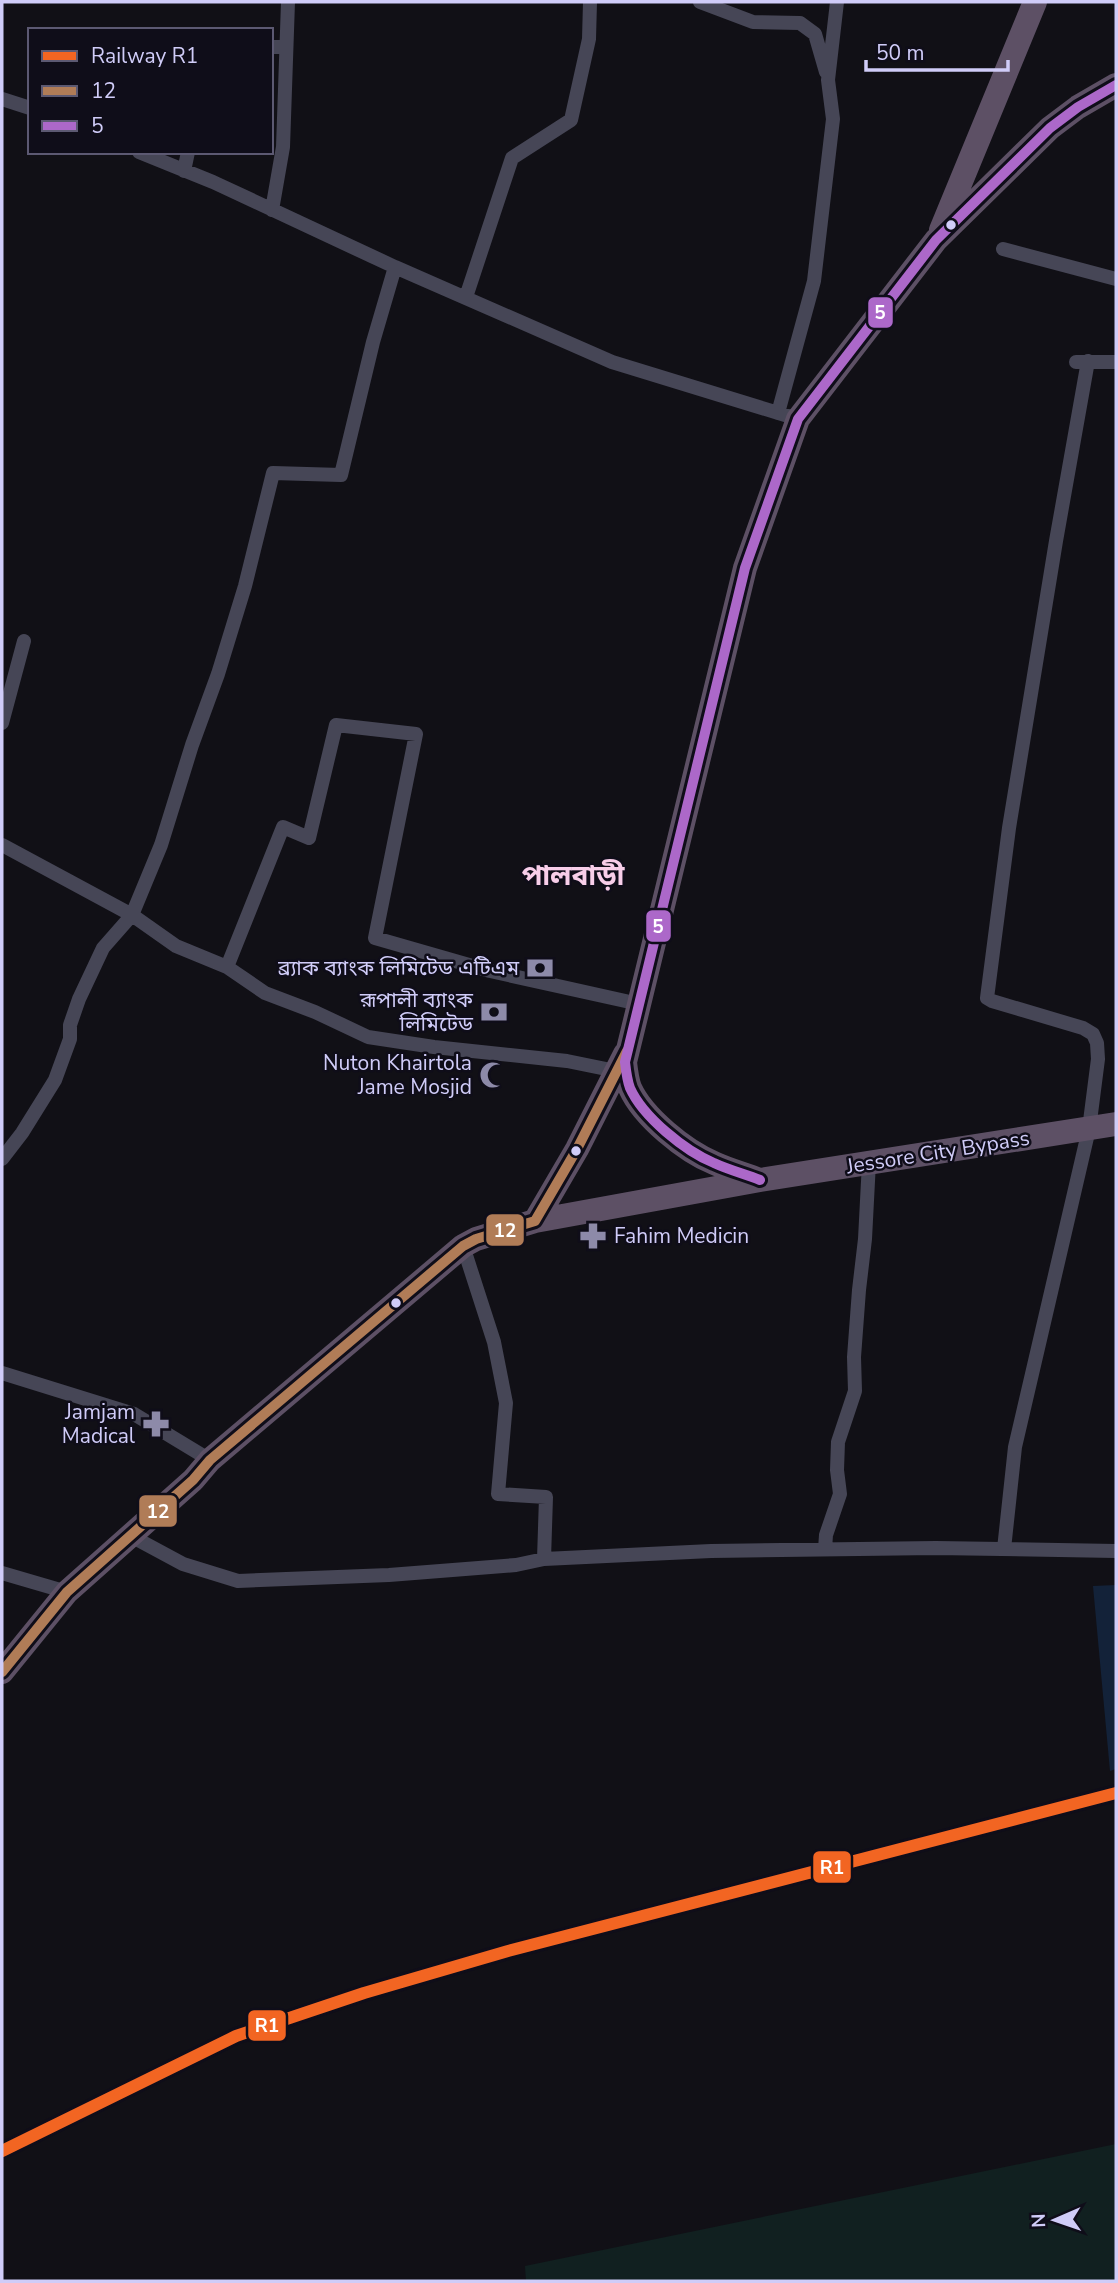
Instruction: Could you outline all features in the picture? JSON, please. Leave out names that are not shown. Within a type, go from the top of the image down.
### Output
[{"type":"highway","points":[[936,240],[1035,2]]},
{"type":"highway","points":[[535,1221],[577,1149],[622,1061],[639,1004],[745,568],[788,416],[936,240],[1050,128],[1078,107],[1116,85]]},
{"type":"highway","points":[[622,1061],[625,1062],[630,1087],[642,1108],[671,1135],[712,1163],[760,1180]]},
{"type":"highway","name":"Jessore City Bypass","points":[[2,1672],[67,1592],[193,1480],[210,1460],[463,1246],[476,1239],[535,1221],[760,1180],[1116,1124]]},
{"type":"street","points":[[272,210],[283,148],[279,47],[288,2]]},
{"type":"street","points":[[466,297],[512,158],[571,120],[589,39],[590,2]]},
{"type":"street","points":[[144,154],[612,362],[788,416],[814,281],[833,119],[828,80],[815,34],[800,23],[753,22],[700,2]]},
{"type":"street","points":[[828,80],[837,2]]},
{"type":"street","points":[[2,99],[28,107]]},
{"type":"street","points":[[184,171],[188,154]]},
{"type":"street","points":[[1003,249],[1116,279]]},
{"type":"street","points":[[2,1159],[22,1133],[55,1080],[70,1040],[70,1025],[83,989],[103,948],[132,915],[161,845],[245,586],[273,473],[341,475],[373,342],[395,267]]},
{"type":"street","points":[[1004,1549],[1015,1447],[1089,1129],[1098,1059],[1097,1043],[1093,1034],[1083,1028],[987,998],[1009,828],[1082,361],[1116,362]]},
{"type":"street","points":[[2,723],[24,641]]},
{"type":"street","points":[[227,967],[283,827],[309,838],[336,724],[416,734],[375,938],[490,971],[639,1004]]},
{"type":"street","points":[[2,845],[132,915],[176,946],[227,967],[265,993],[315,1012],[368,1037],[434,1047],[567,1060],[622,1061]]},
{"type":"street","points":[[825,1549],[840,1494],[838,1442],[855,1391],[854,1357],[869,1162]]},
{"type":"street","points":[[463,1246],[494,1342],[506,1403],[498,1494],[546,1497],[544,1559]]},
{"type":"street","points":[[2,1373],[134,1414],[210,1460]]},
{"type":"street","points":[[131,1536],[183,1564],[238,1581],[388,1575],[516,1565],[544,1559],[711,1551],[1116,1551]]},
{"type":"street","points":[[2,1573],[67,1592]]},
{"type":"shaded area","points":[[1116,2144],[1116,2281],[526,2281],[525,2266]]},
{"type":"water","points":[[1116,1585],[1116,1769],[1110,1771],[1093,1586]]},
{"type":"rail line","name":"R1","points":[[2,2151],[236,2036],[364,1993],[508,1951],[1116,1793]]},
{"type":"transit line","name":"5","points":[[760,1180],[703,1158],[666,1132],[636,1099],[629,1085],[625,1062],[745,568],[798,419],[936,240],[1050,128],[1078,107],[1116,85]]},
{"type":"transit line","name":"12","points":[[2,1672],[67,1592],[193,1480],[210,1460],[463,1246],[476,1239],[535,1221],[577,1149],[627,1051]]},
{"type":"place","name":"ব্র্যাক ব্যাংক লিমিটেড এটিএম","points":[[540,968]]},
{"type":"place","name":"রূপালী ব্যাংক লিমিটেড","points":[[494,1012]]},
{"type":"place","name":"Nuton Khairtola Jame Mosjid","points":[[493,1075]]},
{"type":"place","name":"Fahim Medicin","points":[[593,1236]]},
{"type":"place","name":"Jamjam Madical","points":[[156,1424]]},
{"type":"district","name":"পালবাড়ী","points":[[573,875]]}]
